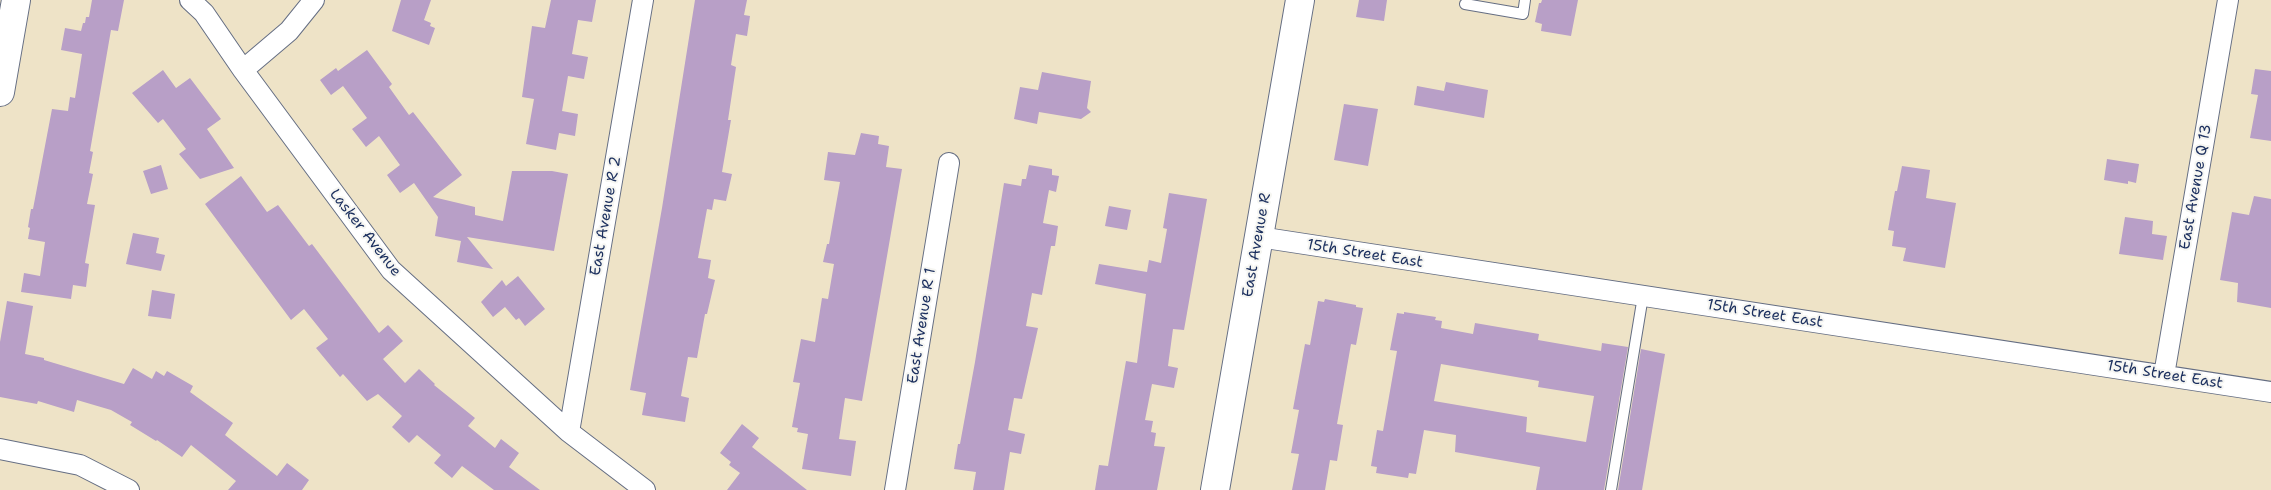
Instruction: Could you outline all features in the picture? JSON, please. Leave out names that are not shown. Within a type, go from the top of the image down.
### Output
[{"type":"main road","points":[[0,92],[16,0]]},
{"type":"main road","name":"East Avenue R","points":[[1215,490],[1300,0]]},
{"type":"street","name":"Lasker Avenue","points":[[190,0],[204,13],[243,70],[391,270],[569,432],[644,490]]},
{"type":"street","points":[[243,70],[289,31],[314,0]]},
{"type":"street","name":"East Avenue R 2","points":[[569,432],[643,0]]},
{"type":"street","name":"East Avenue Q 13","points":[[2164,375],[2228,0]]},
{"type":"street","name":"East Avenue R 1","points":[[895,490],[949,163]]},
{"type":"street","name":"15th Street East","points":[[1259,238],[2271,392]]},
{"type":"street","points":[[0,449],[80,465],[129,490]]},
{"type":"lane","points":[[1465,4],[1523,14],[1525,0]]},
{"type":"lane","points":[[1611,490],[1642,296]]},
{"type":"building","points":[[92,0],[124,0],[118,31],[111,30],[90,151],[93,152],[89,173],[93,174],[87,204],[95,205],[85,263],[89,264],[86,287],[73,285],[71,299],[21,292],[24,273],[40,276],[45,242],[28,239],[30,228],[28,227],[52,109],[68,111],[70,97],[75,98],[82,54],[61,50],[65,28],[81,31],[86,17],[89,17]]},
{"type":"building","points":[[401,0],[431,0],[424,20],[431,23],[430,26],[435,28],[429,45],[392,31]]},
{"type":"building","points":[[551,0],[596,0],[592,22],[578,20],[572,54],[588,57],[584,79],[568,76],[562,111],[578,114],[575,136],[559,133],[556,150],[526,144],[534,99],[522,97],[532,26],[545,28]]},
{"type":"building","points":[[695,0],[747,0],[744,15],[750,16],[747,36],[736,34],[731,65],[736,67],[728,120],[731,120],[722,172],[732,174],[726,201],[714,199],[712,210],[707,209],[698,258],[711,260],[708,278],[715,280],[707,314],[705,314],[697,358],[688,357],[681,396],[689,398],[685,422],[642,415],[646,393],[630,390],[662,208]]},
{"type":"building","points":[[1359,0],[1387,0],[1384,21],[1356,17]]},
{"type":"building","points":[[1542,0],[1578,0],[1571,36],[1541,31],[1542,24],[1535,22],[1539,3]]},
{"type":"building","points":[[367,50],[392,84],[389,87],[409,115],[413,112],[462,175],[433,197],[475,207],[475,215],[503,221],[512,171],[552,171],[568,174],[554,251],[467,237],[493,269],[457,262],[461,241],[435,236],[438,217],[414,183],[400,193],[387,175],[400,165],[379,136],[366,147],[352,129],[367,118],[343,86],[331,95],[320,80],[336,68],[338,71]]},
{"type":"building","points":[[2255,69],[2271,71],[2271,141],[2250,138],[2258,95],[2251,94]]},
{"type":"building","points":[[163,70],[176,88],[190,78],[221,119],[207,129],[234,168],[200,179],[179,154],[186,149],[163,119],[158,123],[132,93]]},
{"type":"building","points":[[1042,72],[1091,81],[1087,108],[1091,112],[1081,119],[1039,112],[1037,124],[1014,119],[1020,87],[1038,90]]},
{"type":"building","points":[[1446,82],[1488,90],[1484,118],[1414,105],[1417,86],[1444,91]]},
{"type":"building","points":[[1344,104],[1378,109],[1368,166],[1334,160]]},
{"type":"building","points":[[861,133],[879,136],[878,144],[889,146],[886,167],[902,169],[862,401],[845,398],[839,439],[856,441],[851,476],[802,469],[808,434],[797,432],[798,428],[792,427],[800,383],[793,382],[801,339],[815,342],[822,298],[828,299],[834,264],[823,262],[827,244],[829,244],[840,182],[824,180],[828,152],[855,155]]},
{"type":"building","points":[[2107,159],[2139,164],[2136,183],[2128,181],[2128,184],[2104,180]]},
{"type":"building","points":[[161,165],[168,189],[151,194],[143,171]]},
{"type":"building","points":[[1029,165],[1052,169],[1052,175],[1059,176],[1056,192],[1049,190],[1043,223],[1058,226],[1055,246],[1051,246],[1042,295],[1032,293],[1026,326],[1038,328],[1022,399],[1014,398],[1008,430],[1025,434],[1021,454],[1010,452],[1004,490],[973,490],[976,472],[954,469],[958,444],[960,444],[975,362],[1004,183],[1021,186],[1022,179],[1026,179]]},
{"type":"building","points":[[1902,166],[1930,170],[1926,198],[1956,203],[1945,268],[1903,261],[1906,248],[1892,246],[1894,231],[1888,230]]},
{"type":"building","points":[[241,176],[267,212],[278,205],[309,246],[312,244],[379,333],[388,325],[403,341],[383,359],[405,383],[419,369],[434,385],[475,418],[468,426],[495,448],[501,439],[519,453],[509,467],[540,490],[494,490],[462,466],[452,478],[434,463],[441,455],[417,435],[409,443],[392,427],[402,416],[378,394],[367,401],[343,374],[340,377],[316,348],[328,339],[304,309],[291,320],[205,204]]},
{"type":"building","points":[[1169,193],[1207,199],[1184,330],[1173,329],[1168,366],[1178,368],[1174,388],[1152,384],[1145,420],[1153,421],[1151,432],[1156,433],[1154,446],[1165,447],[1157,490],[1095,490],[1099,465],[1108,466],[1126,361],[1137,363],[1146,294],[1095,284],[1099,264],[1147,272],[1149,260],[1161,263],[1167,229],[1163,228]]},
{"type":"building","points":[[2254,196],[2271,199],[2271,308],[2237,302],[2238,283],[2220,280],[2232,212],[2249,215]]},
{"type":"building","points":[[1109,206],[1131,210],[1127,230],[1105,226]]},
{"type":"building","points":[[2125,217],[2153,221],[2152,234],[2167,236],[2163,260],[2119,254]]},
{"type":"building","points":[[133,233],[159,238],[156,253],[165,255],[161,271],[126,264]]},
{"type":"building","points":[[518,276],[545,309],[525,326],[519,318],[516,320],[505,307],[493,317],[481,302],[502,280],[506,286]]},
{"type":"building","points":[[152,290],[175,294],[171,319],[148,316]]},
{"type":"building","points":[[1325,299],[1363,308],[1356,345],[1351,344],[1337,424],[1343,425],[1337,461],[1330,460],[1325,490],[1292,490],[1299,454],[1291,453],[1299,410],[1293,409],[1305,344],[1310,345],[1318,301],[1324,302]]},
{"type":"building","points":[[7,301],[33,306],[25,354],[44,358],[44,360],[124,384],[133,368],[152,379],[156,371],[164,376],[167,371],[193,386],[190,392],[233,423],[225,435],[277,476],[287,463],[309,480],[302,490],[228,490],[236,481],[191,445],[182,457],[130,425],[132,422],[111,410],[77,400],[74,412],[38,401],[37,404],[0,397],[0,342]]},
{"type":"building","points":[[1404,312],[1436,317],[1435,320],[1442,321],[1441,328],[1473,334],[1475,323],[1539,334],[1538,340],[1601,351],[1602,343],[1628,347],[1604,490],[1536,490],[1540,467],[1455,452],[1456,435],[1424,430],[1416,474],[1409,473],[1408,478],[1376,473],[1377,467],[1371,466],[1377,430],[1383,431],[1397,351],[1390,350],[1397,313],[1404,314]],"holes":[[[1441,364],[1539,381],[1538,387],[1594,396],[1586,442],[1526,432],[1527,417],[1434,401]]]},
{"type":"building","points":[[1641,349],[1665,354],[1642,490],[1618,490]]},
{"type":"building","points":[[742,424],[759,438],[752,447],[807,490],[727,490],[740,473],[729,465],[731,462],[720,453]]}]
